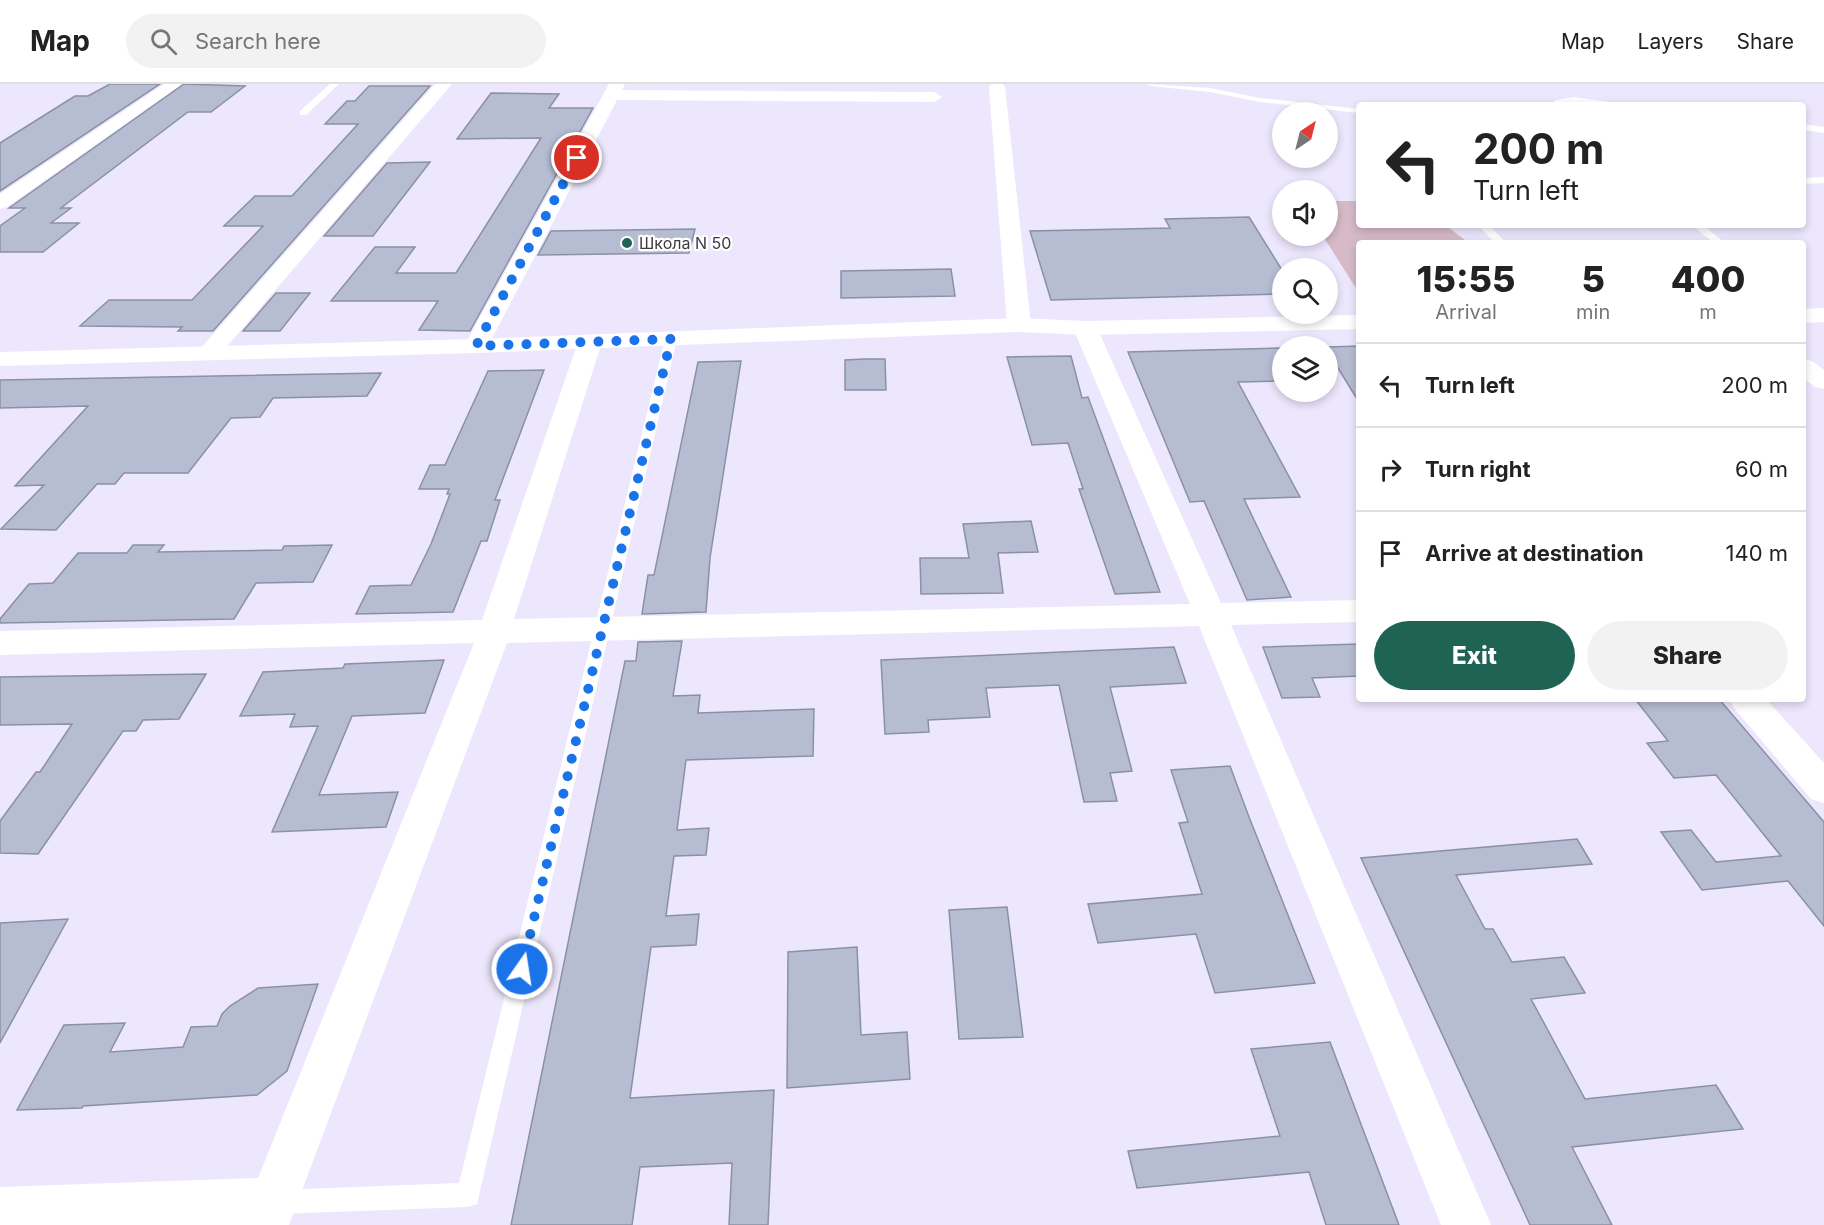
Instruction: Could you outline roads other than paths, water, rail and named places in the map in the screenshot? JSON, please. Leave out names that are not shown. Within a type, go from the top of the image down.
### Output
[{"type":"street","points":[[0,203],[174,84]]},
{"type":"street","points":[[209,353],[444,84]]},
{"type":"street","points":[[997,87],[1019,325]]},
{"type":"street","points":[[476,346],[614,90],[934,97]]},
{"type":"street","points":[[0,359],[476,346],[1019,325],[1085,328],[1356,322]]},
{"type":"street","points":[[1085,328],[1210,615],[1466,1225]]},
{"type":"street","points":[[0,1212],[268,1214],[494,633],[591,342]]},
{"type":"street","points":[[1806,368],[1824,382]]},
{"type":"street","points":[[0,643],[1356,611]]},
{"type":"street","points":[[1749,702],[1824,788]]},
{"type":"lane","points":[[303,113],[335,84]]},
{"type":"lane","points":[[1151,84],[1210,90],[1260,100],[1356,111]]},
{"type":"lane","points":[[1557,102],[1573,100],[1591,102]]},
{"type":"lane","points":[[1806,127],[1824,130]]},
{"type":"lane","points":[[1806,180],[1824,180]]},
{"type":"lane","points":[[1486,228],[1498,240]]},
{"type":"lane","points":[[1701,228],[1716,240]]},
{"type":"lane","points":[[268,1214],[468,1195],[671,339]]},
{"type":"place","name":"Школа N 50","points":[[627,243]]}]
